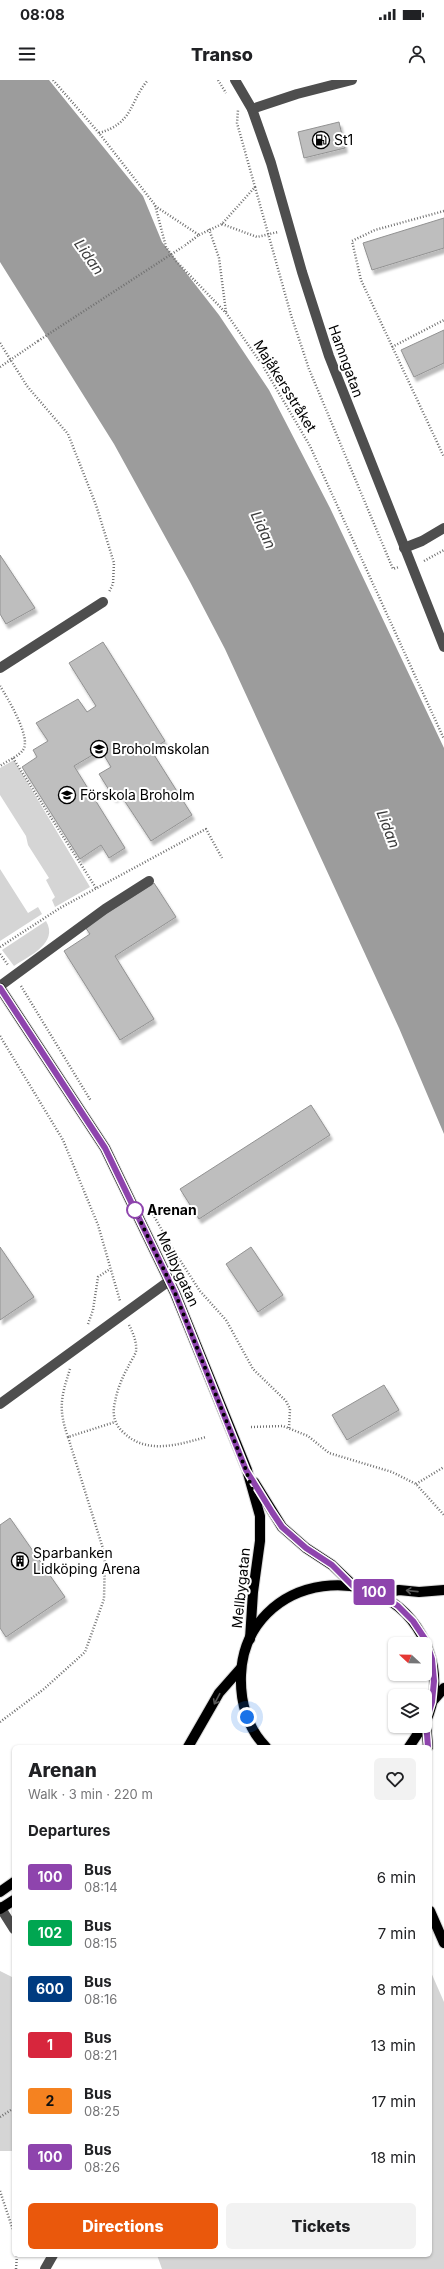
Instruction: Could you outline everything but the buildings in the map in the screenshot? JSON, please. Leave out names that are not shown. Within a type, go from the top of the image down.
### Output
[{"type":"main road","name":"Mellbygatan","points":[[0,987],[105,1148],[169,1281],[246,1470],[260,1516],[260,1541],[253,1592],[250,1639]]},
{"type":"main road","name":"Mellbygatan","points":[[246,1470],[282,1527],[306,1548],[332,1565],[353,1586]]},
{"type":"main road","points":[[265,1745],[251,1726],[244,1708],[240,1688],[241,1668],[250,1639],[259,1624],[271,1611],[295,1594],[317,1586],[335,1584],[353,1586],[380,1594],[398,1606],[413,1621],[425,1639],[432,1659],[434,1674],[432,1702]]},
{"type":"main road","points":[[380,1594],[399,1590],[420,1592],[444,1590]]},
{"type":"main road","points":[[189,1745],[219,1693],[241,1668]]},
{"type":"main road","points":[[432,1702],[444,1688]]},
{"type":"main road","points":[[410,1745],[418,1733]]},
{"type":"main road","points":[[426,1733],[428,1745]]},
{"type":"main road","points":[[0,1892],[12,1883]]},
{"type":"main road","points":[[0,1908],[12,1901]]},
{"type":"main road","points":[[432,1916],[444,1943]]},
{"type":"street","name":"Hamngatan","points":[[235,80],[252,109],[271,163],[329,356],[444,647]]},
{"type":"street","points":[[252,109],[297,94],[352,80]]},
{"type":"street","points":[[404,548],[422,541],[444,528]]},
{"type":"street","points":[[0,668],[102,602]]},
{"type":"street","points":[[0,987],[105,909],[149,881]]},
{"type":"street","points":[[0,1404],[169,1281]]},
{"type":"street","points":[[0,1908],[12,1926]]},
{"type":"street","points":[[45,2269],[52,2257]]},
{"type":"path","name":"Majåkersstråket","points":[[53,80],[99,132],[155,205],[166,247],[176,261],[226,313],[264,366],[310,446],[444,739]]},
{"type":"path","points":[[99,132],[111,129],[123,120],[133,108],[138,94],[148,80]]},
{"type":"path","points":[[246,98],[237,111],[237,123],[291,315],[309,370],[392,570],[429,560],[444,550]]},
{"type":"path","points":[[0,367],[199,235],[222,224],[255,187]]},
{"type":"path","points":[[155,205],[199,235]]},
{"type":"path","points":[[444,211],[375,230],[352,241],[361,280],[444,457]]},
{"type":"path","points":[[222,224],[257,237],[290,228]]},
{"type":"path","points":[[209,229],[219,258],[226,313]]},
{"type":"path","points":[[392,347],[444,320]]},
{"type":"path","points":[[0,343],[27,386],[68,434],[96,505],[114,563],[113,584],[102,602]]},
{"type":"path","points":[[0,686],[19,720],[25,746],[23,751],[0,766]]},
{"type":"path","points":[[13,758],[96,888]]},
{"type":"path","points":[[0,947],[60,908],[206,829],[222,858]]},
{"type":"path","points":[[0,954],[92,1102]]},
{"type":"path","points":[[0,1036],[63,1140],[78,1173],[98,1225],[124,1313],[133,1334],[136,1352],[123,1377],[115,1400],[113,1410],[115,1422],[129,1438],[142,1444],[157,1447],[175,1446],[206,1437]]},
{"type":"path","points":[[149,1206],[172,1248],[192,1278],[226,1320],[253,1369],[286,1402],[290,1409],[289,1428]]},
{"type":"path","points":[[0,1722],[44,1689],[85,1652],[104,1599],[105,1555],[68,1437],[115,1422]]},
{"type":"path","points":[[251,1427],[283,1426],[308,1436],[330,1453],[392,1472],[416,1484],[444,1516]]},
{"type":"path","points":[[416,1484],[444,1467]]},
{"type":"path","points":[[0,2117],[12,2109]]},
{"type":"path","points":[[0,2191],[12,2227]]},
{"type":"path","points":[[16,2269],[18,2257]]},
{"type":"shaded area","points":[[14,760],[90,887],[55,907],[52,900],[55,897],[46,880],[49,878],[28,845],[26,836],[0,795],[0,768]]},
{"type":"shaded area","points":[[0,869],[28,913],[38,907],[42,914],[0,941]]},
{"type":"shaded area","points":[[46,921],[49,929],[49,936],[46,942],[34,953],[14,966],[2,950]]},
{"type":"shaded area","points":[[0,1971],[12,1977],[12,2151],[0,2151]]},
{"type":"shaded area","points":[[432,1975],[444,2002],[444,2269],[162,2269],[158,2257],[432,2257]]},
{"type":"water","name":"Lidan","points":[[0,80],[49,80],[143,196],[162,242],[219,315],[269,390],[330,508],[444,748],[444,1134],[399,1028],[225,649],[114,444],[0,262]]},
{"type":"bus line","name":"100","points":[[0,988],[105,1148],[175,1293],[246,1470],[272,1512],[282,1527],[306,1548],[332,1565],[353,1586],[380,1594],[398,1606],[413,1621],[425,1639],[432,1659],[434,1681],[430,1712],[426,1721],[428,1745]]},
{"type":"place","name":"St1","points":[[321,140]]},
{"type":"place","name":"Broholmskolan","points":[[99,749]]},
{"type":"place","name":"Förskola Broholm","points":[[67,795]]},
{"type":"place","name":"Arenan","points":[[135,1210]]},
{"type":"place","name":"Sparbanken Lidköping Arena","points":[[20,1561]]},
{"type":"route","points":[[135,1210],[175,1293],[246,1470],[260,1516],[258,1566],[253,1592],[250,1639],[241,1668],[240,1688],[247,1717]]}]
